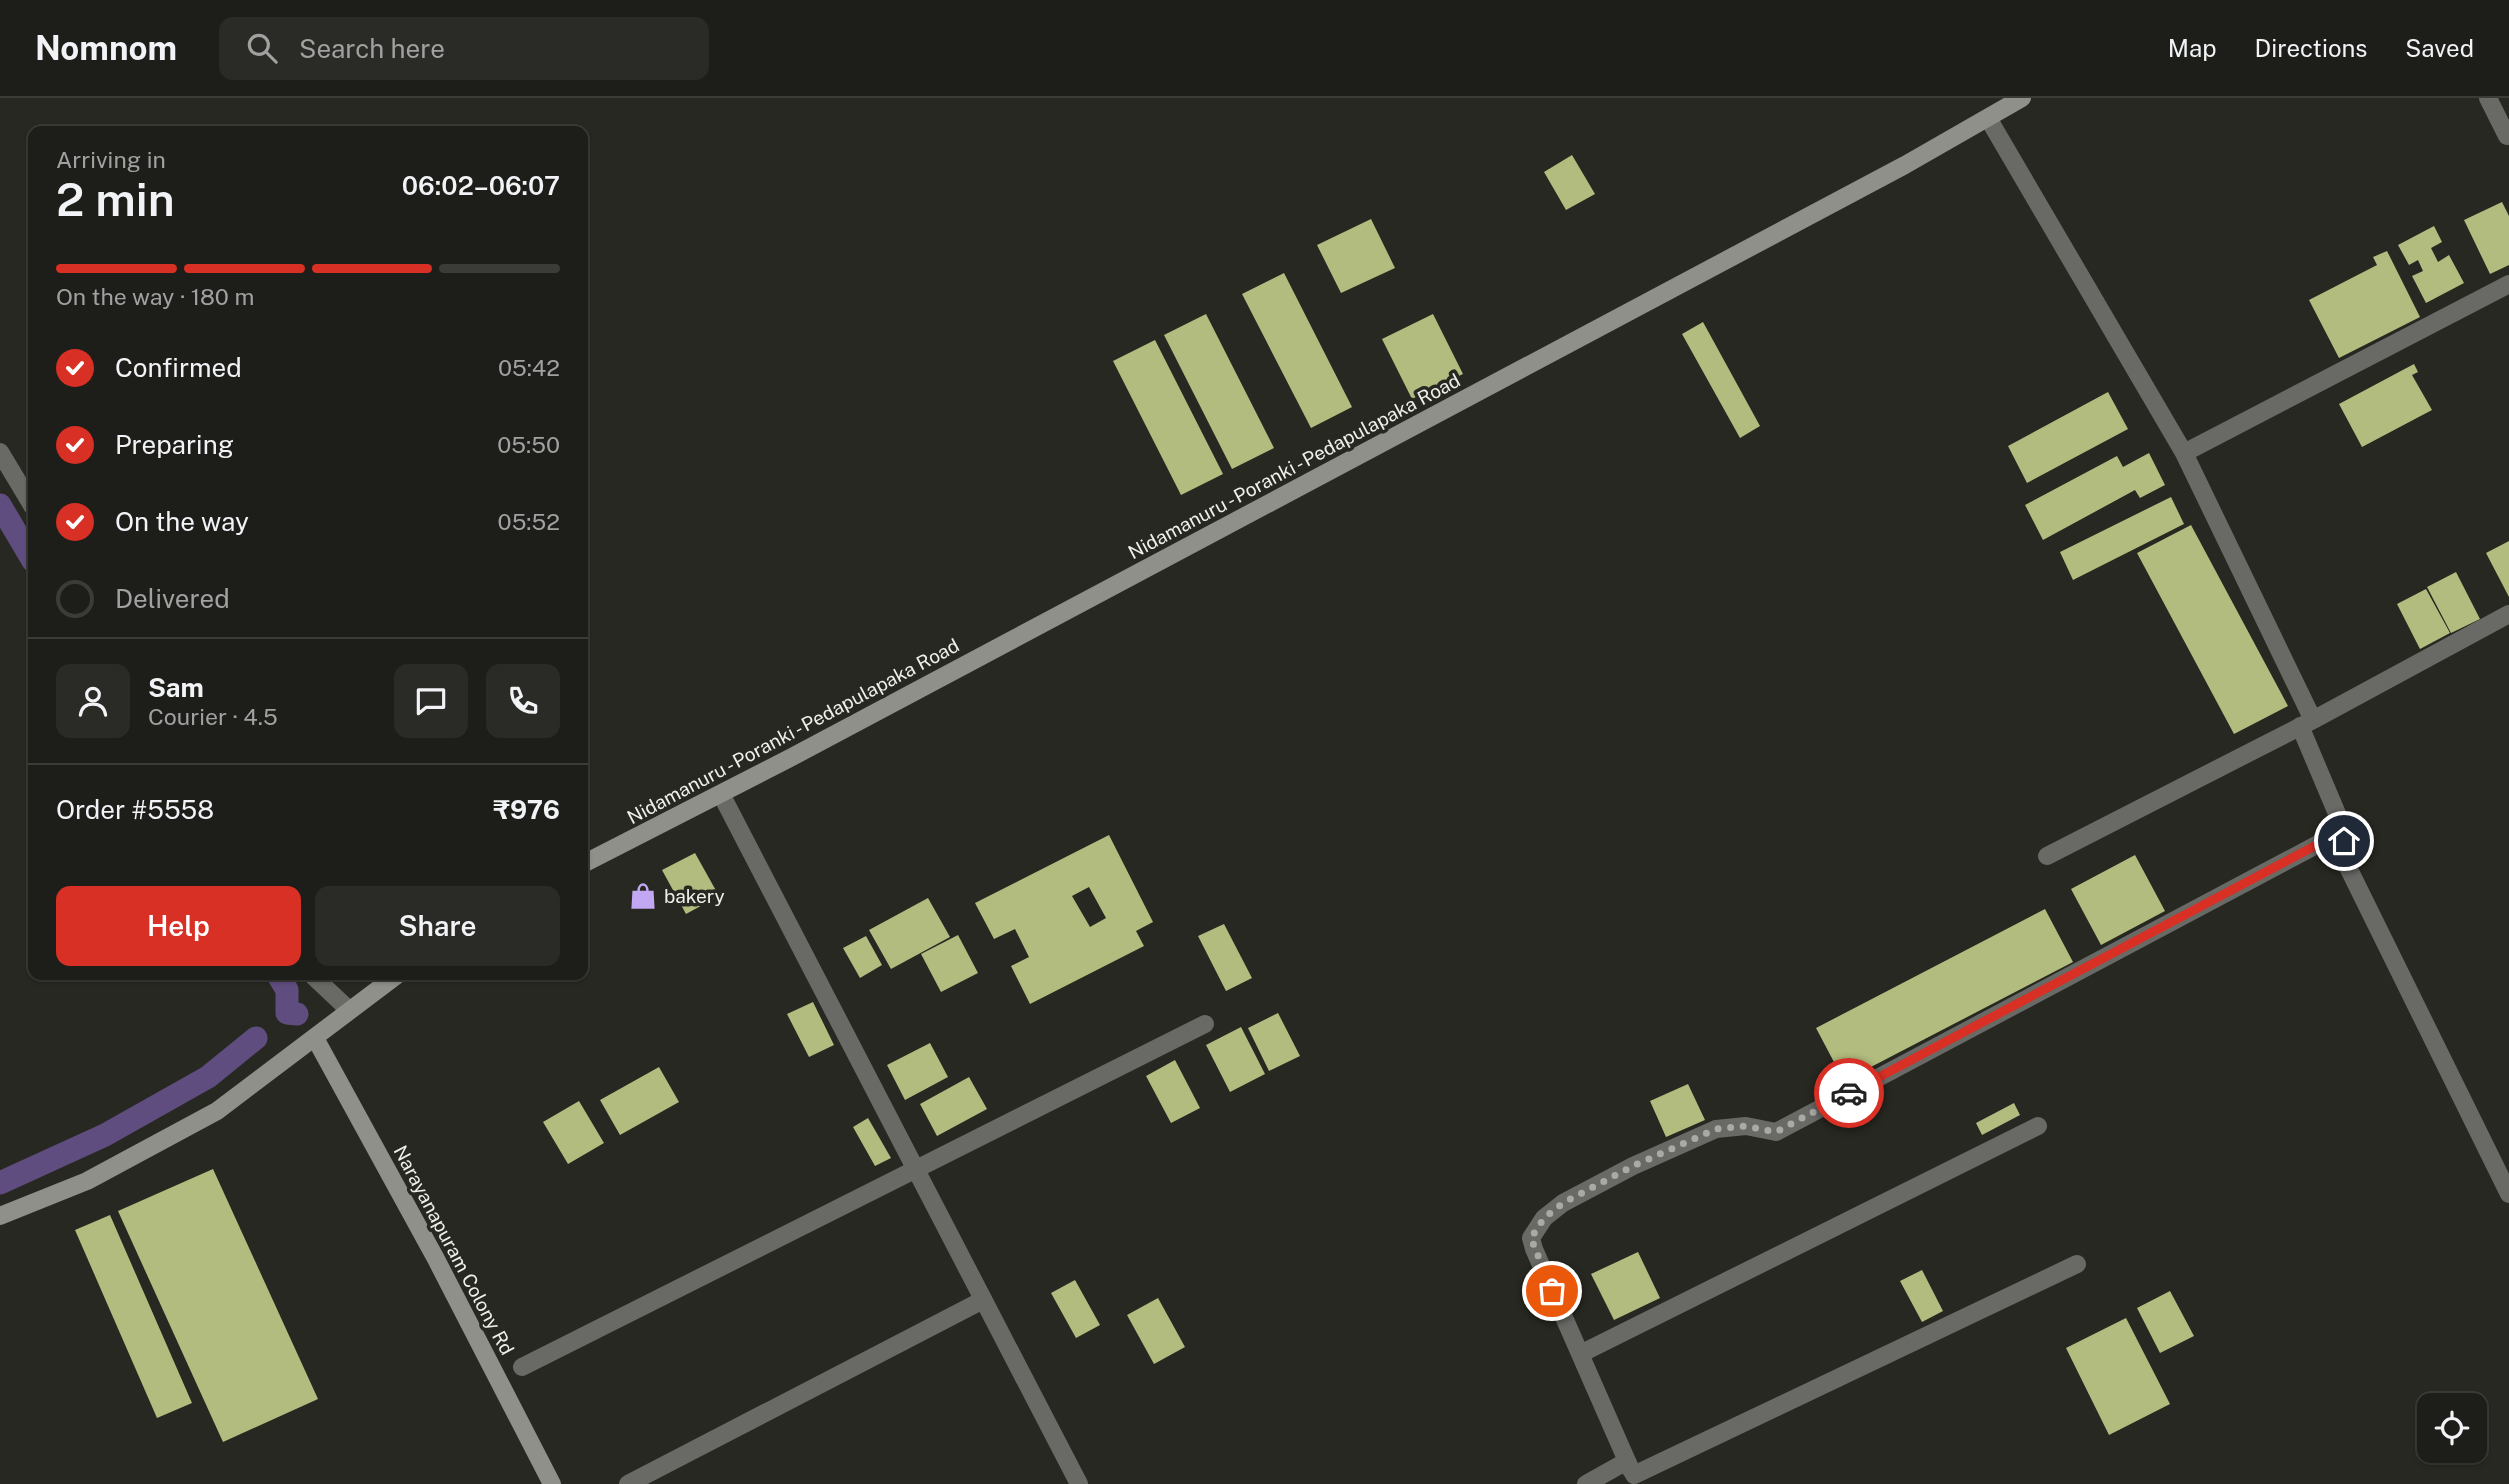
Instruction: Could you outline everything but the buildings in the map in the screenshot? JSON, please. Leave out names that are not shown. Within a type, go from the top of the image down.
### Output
[{"type":"main road","name":"Nidamanuru - Poranki - Pedapulapaka Road","points":[[588,861],[721,794],[1905,165],[2022,98]]},
{"type":"main road","points":[[0,1216],[87,1181],[217,1111],[315,1038],[348,1009],[390,980]]},
{"type":"main road","name":"Narayanapuram Colony Rd","points":[[315,1038],[436,1259],[552,1484]]},
{"type":"street","points":[[2488,98],[2507,136]]},
{"type":"street","points":[[1988,117],[2184,453],[2306,723],[2341,823],[2344,841],[2340,851]]},
{"type":"street","points":[[2184,453],[2509,284]]},
{"type":"street","points":[[0,452],[28,499]]},
{"type":"street","points":[[2048,856],[2306,723],[2509,614]]},
{"type":"street","points":[[721,794],[1079,1484]]},
{"type":"street","points":[[1633,1473],[1531,1238],[1544,1218],[1563,1203],[1633,1166],[1716,1129],[1746,1126],[1776,1132],[2322,842],[2340,851],[2509,1194]]},
{"type":"street","points":[[317,980],[348,1009]]},
{"type":"street","points":[[522,1367],[1205,1024]]},
{"type":"street","points":[[1580,1354],[2038,1126]]},
{"type":"street","points":[[1586,1484],[1633,1473],[2077,1264]]},
{"type":"street","points":[[628,1484],[983,1300]]},
{"type":"waterway","points":[[0,505],[28,553]]},
{"type":"waterway","points":[[281,980],[287,990],[287,1013],[297,1014]]},
{"type":"waterway","points":[[0,1183],[105,1135],[208,1077],[256,1038]]},
{"type":"way so far","points":[[1552,1291],[1531,1238],[1544,1218],[1563,1203],[1633,1166],[1716,1129],[1746,1126],[1776,1132],[1849,1093]]},
{"type":"place","name":"bakery","points":[[643,896]]},
{"type":"route","points":[[1849,1093],[2322,842],[2340,851],[2344,841]]}]
